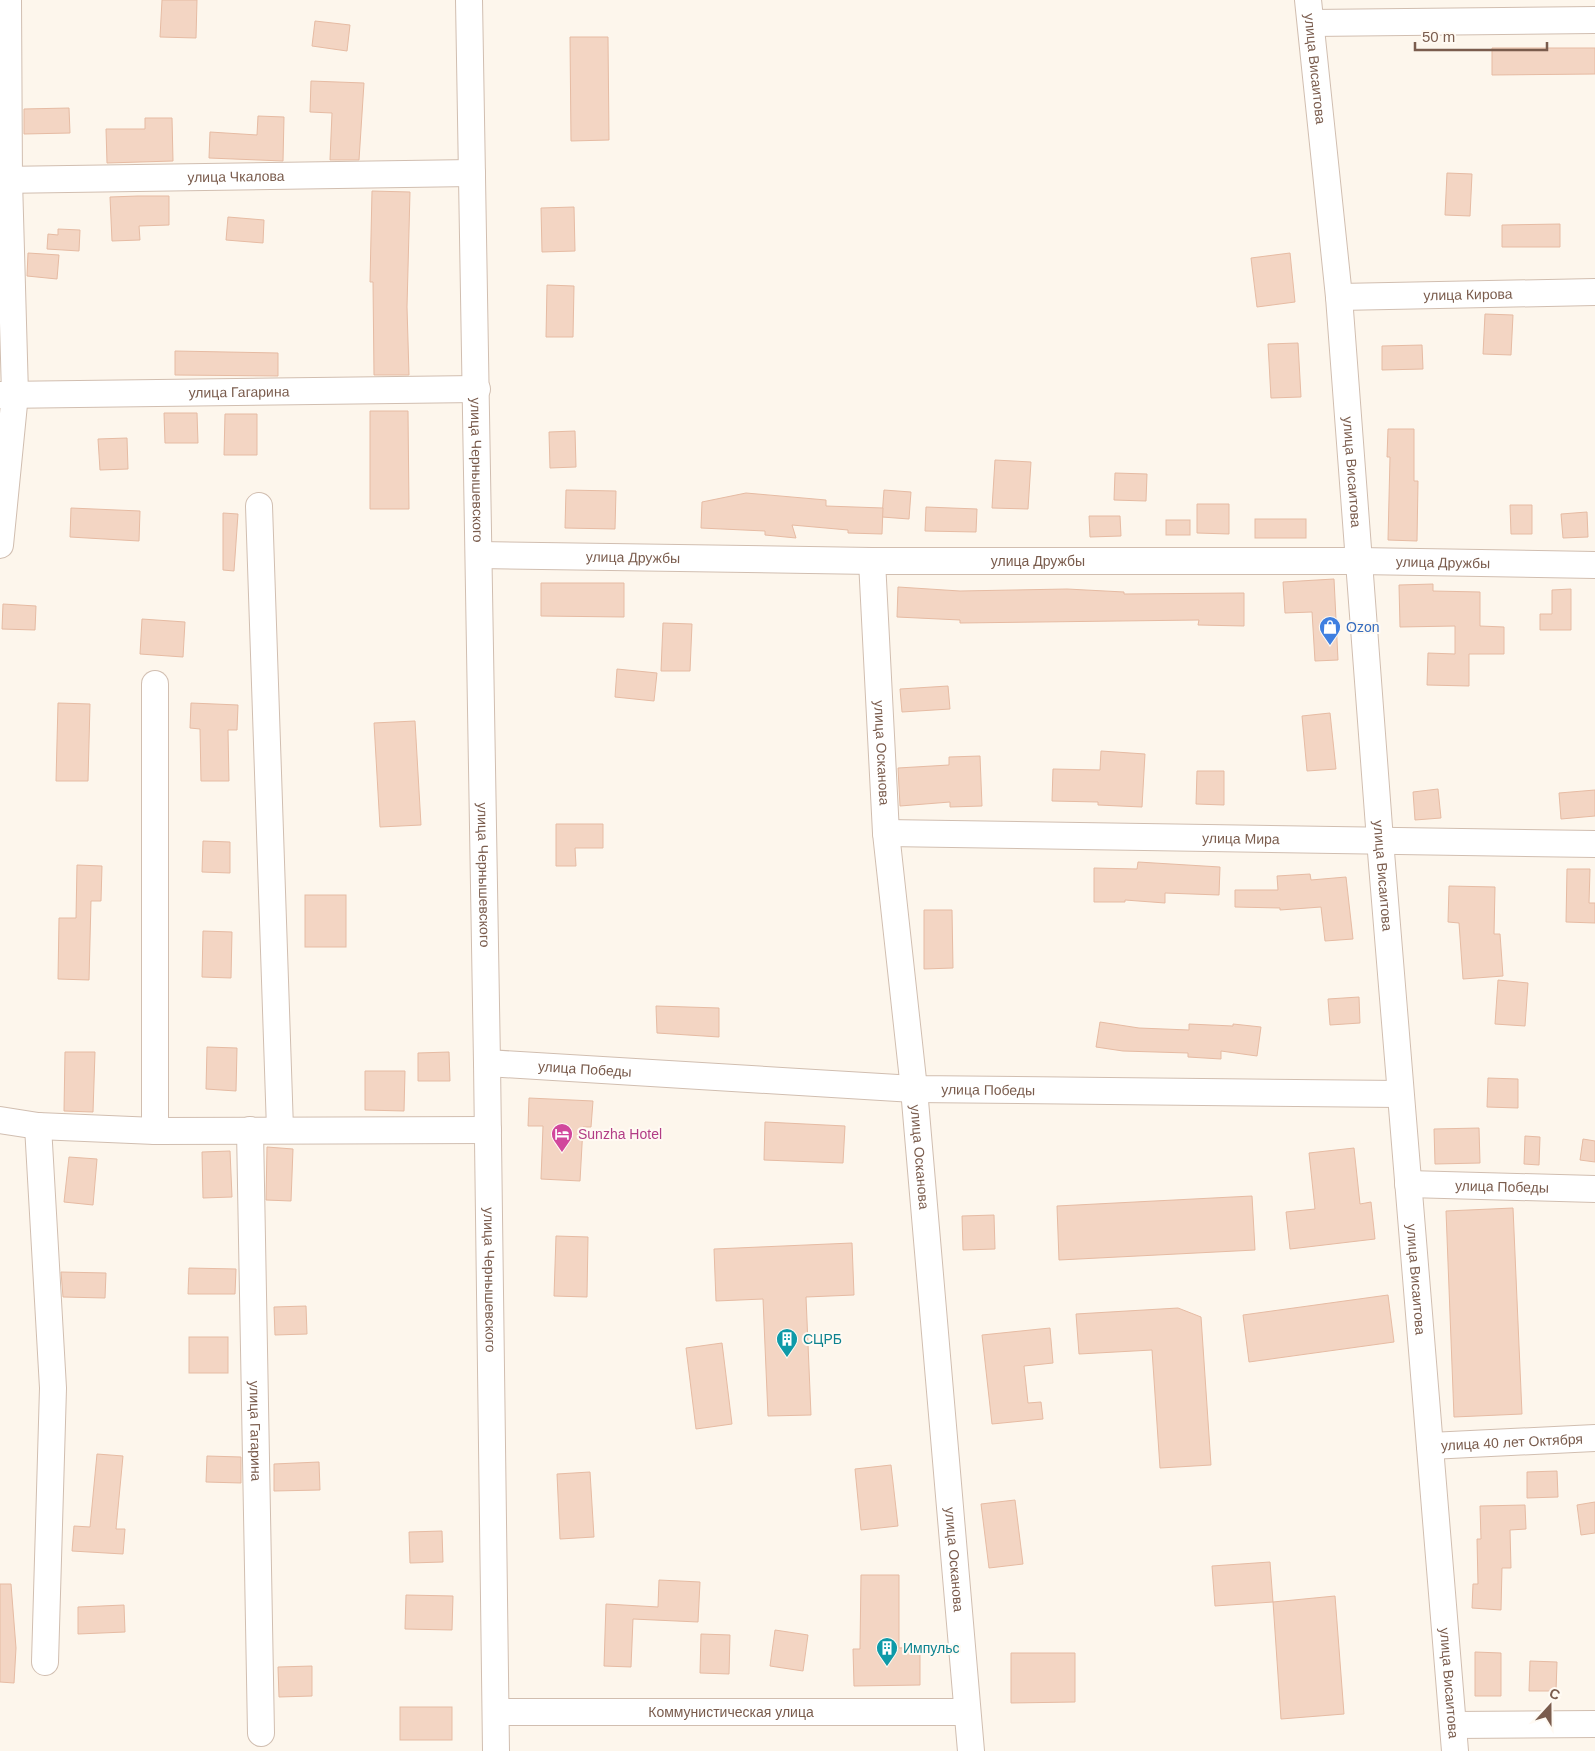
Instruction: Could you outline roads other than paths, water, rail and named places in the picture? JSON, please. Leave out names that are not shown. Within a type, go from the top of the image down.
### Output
[{"type":"street","points":[[0,545],[8,394],[5,180],[8,0]]},
{"type":"street","name":"улица Чернышевского","points":[[469,0],[488,1063],[496,1751]]},
{"type":"street","points":[[1310,11],[1595,20]]},
{"type":"street","name":"улица Висаитова","points":[[1310,11],[1339,297],[1400,1094],[1456,1751]]},
{"type":"street","name":"улица Чкалова","points":[[5,180],[472,173]]},
{"type":"street","name":"улица Кирова","points":[[1339,297],[1595,292]]},
{"type":"street","name":"улица Гагарина","points":[[8,394],[477,389]]},
{"type":"street","points":[[259,506],[280,1129]]},
{"type":"street","name":"улица Дружбы","points":[[479,555],[872,562],[1359,561],[1595,566]]},
{"type":"street","name":"улица Осканова","points":[[872,562],[886,833],[914,1089],[971,1751]]},
{"type":"street","points":[[154,1131],[155,684]]},
{"type":"street","name":"улица Мира","points":[[886,833],[1595,844]]},
{"type":"street","name":"улица Победы","points":[[488,1063],[914,1089],[1400,1094]]},
{"type":"street","points":[[0,1120],[38,1126],[154,1131],[280,1129],[488,1130]]},
{"type":"street","points":[[38,1126],[52,1388],[45,1662]]},
{"type":"street","name":"улица Гагарина","points":[[250,1130],[261,1733]]},
{"type":"street","name":"улица Победы","points":[[1408,1184],[1595,1189]]},
{"type":"street","name":"улица 40 лет Октября","points":[[1430,1446],[1595,1438]]},
{"type":"street","name":"Коммунистическая улица","points":[[496,1712],[967,1712]]},
{"type":"street","points":[[1453,1725],[1595,1724]]},
{"type":"place","name":"Ozon","points":[[1330,646]]},
{"type":"place","name":"Sunzha Hotel","points":[[562,1153]]},
{"type":"place","name":"СЦРБ","points":[[787,1358]]},
{"type":"place","name":"Импульс","points":[[887,1667]]}]
